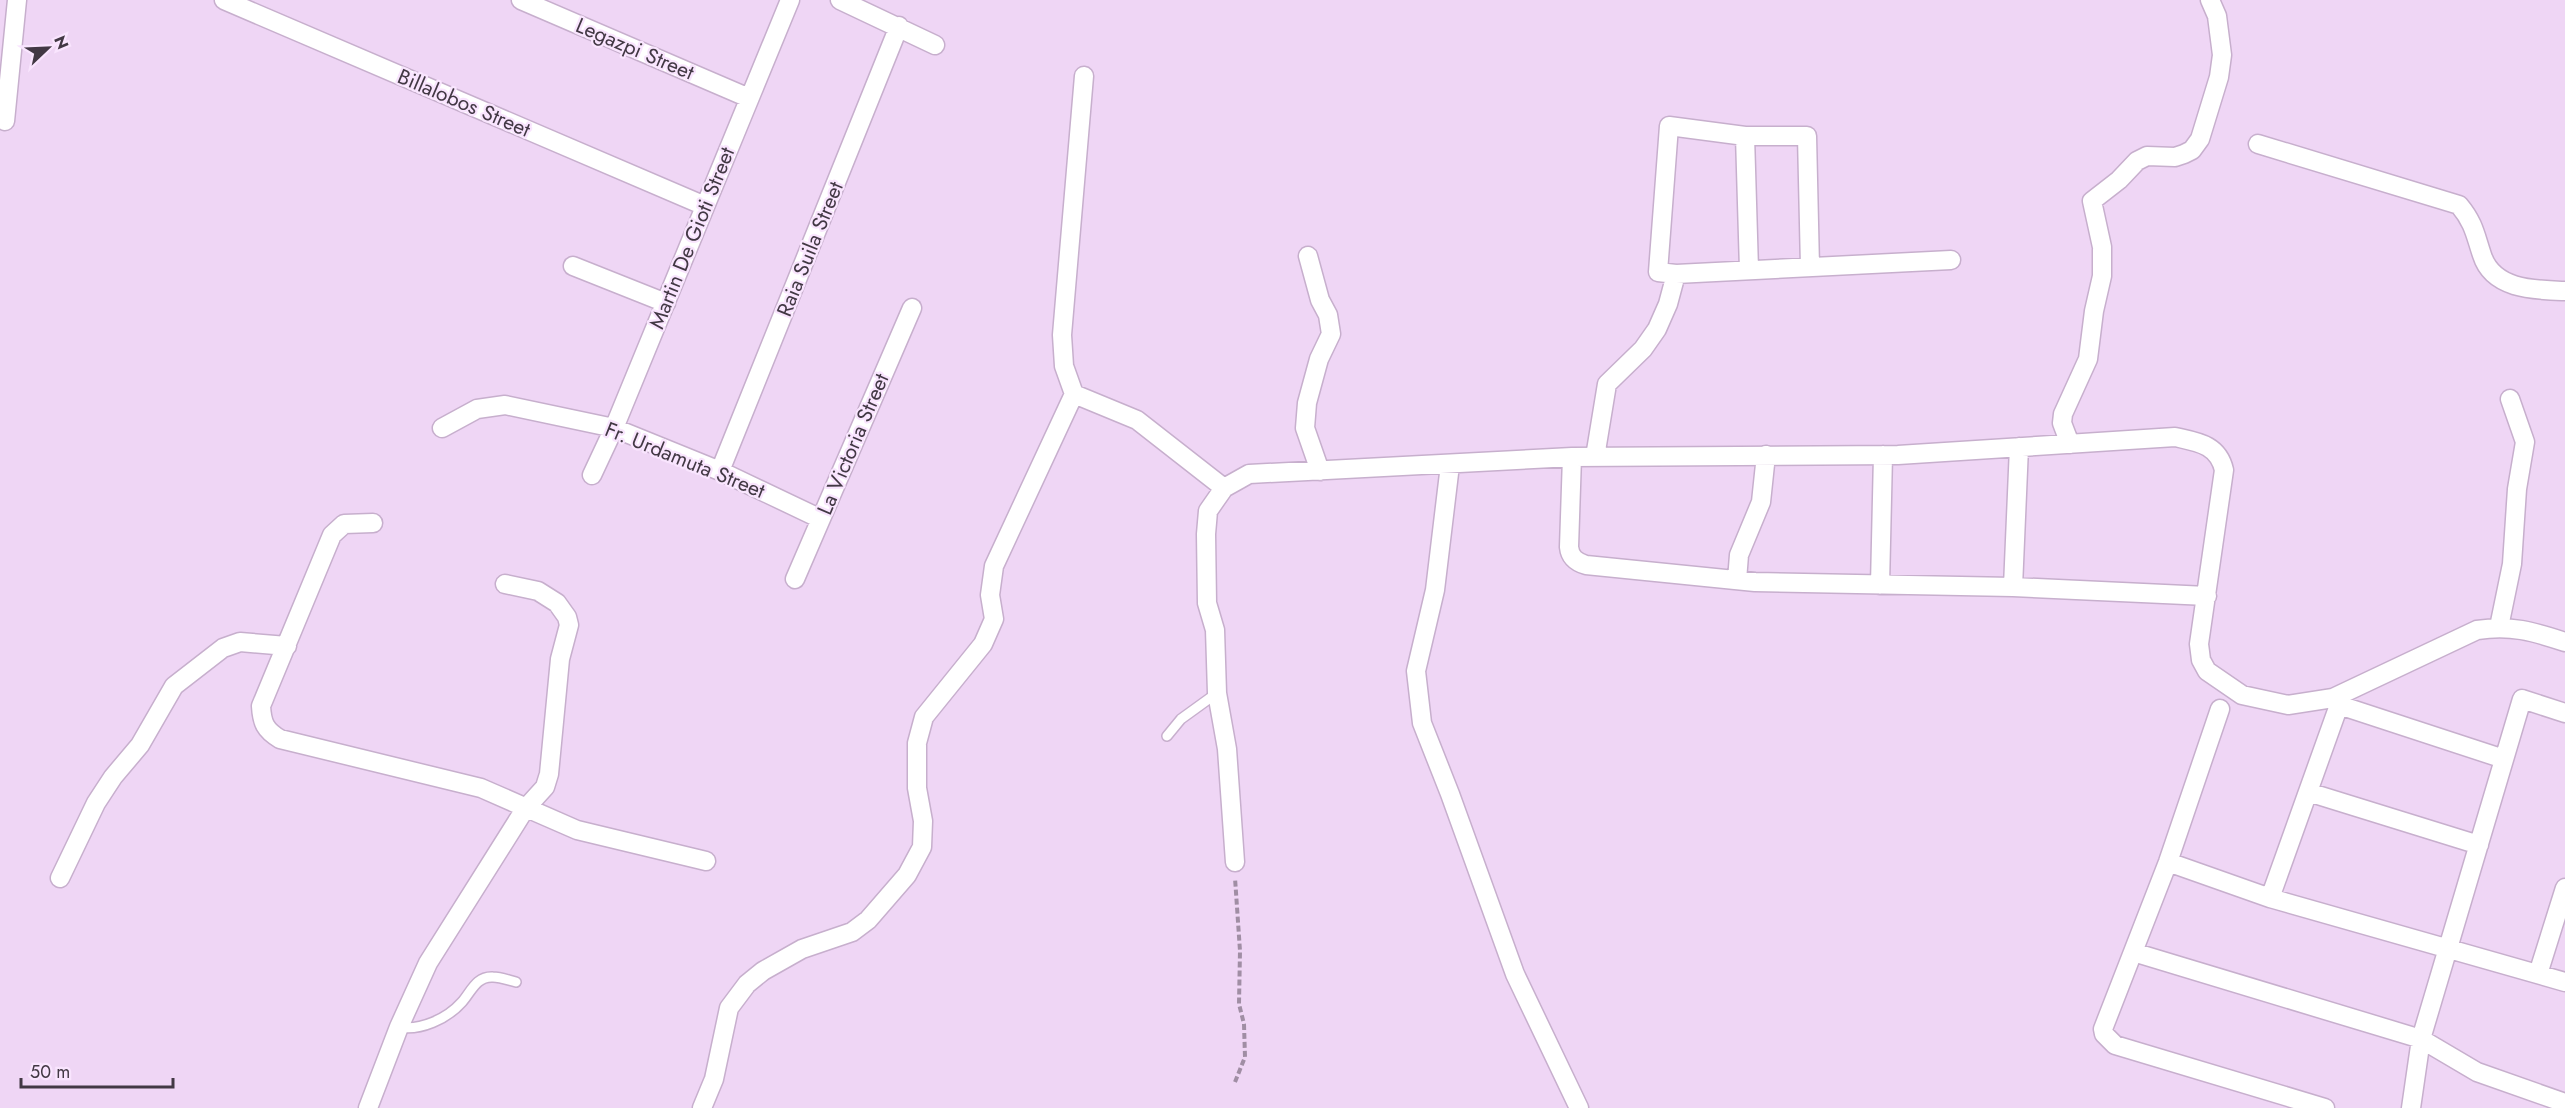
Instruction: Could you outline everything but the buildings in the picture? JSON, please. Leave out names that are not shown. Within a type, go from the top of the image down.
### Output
[{"type":"street","points":[[4,122],[17,0]]},
{"type":"street","name":"Billalobos Street","points":[[224,0],[705,206]]},
{"type":"street","name":"Legazpi Street","points":[[521,0],[749,98]]},
{"type":"street","name":"Martin De Gioti Street","points":[[592,475],[614,429],[790,0]]},
{"type":"street","points":[[840,0],[935,45]]},
{"type":"street","points":[[2070,444],[2062,423],[2063,414],[2088,359],[2103,262],[2092,201],[2119,180],[2137,161],[2154,155],[2175,157],[2192,150],[2200,139],[2219,77],[2222,55],[2217,16],[2210,0]]},
{"type":"street","name":"Raia Suila Street","points":[[720,471],[899,26]]},
{"type":"street","points":[[702,1108],[714,1079],[729,1008],[747,984],[764,971],[802,949],[852,932],[868,920],[907,875],[922,847],[923,822],[916,788],[917,743],[924,717],[983,644],[994,619],[990,595],[993,566],[1018,518],[1048,447],[1074,394],[1064,366],[1062,335],[1084,76]]},
{"type":"street","points":[[1810,267],[1807,136],[1745,136],[1669,126],[1658,272],[1676,274],[1951,260]]},
{"type":"street","points":[[1745,136],[1749,270]]},
{"type":"street","points":[[2258,144],[2459,206],[2471,219],[2483,257],[2491,271],[2501,281],[2542,290],[2565,291]]},
{"type":"street","points":[[1308,256],[1320,300],[1328,315],[1331,334],[1319,359],[1307,403],[1305,428],[1320,471]]},
{"type":"street","points":[[573,266],[666,303]]},
{"type":"street","points":[[1595,457],[1607,384],[1643,349],[1657,328],[1668,304],[1676,274]]},
{"type":"street","name":"La Victoria Street","points":[[795,579],[912,308]]},
{"type":"street","points":[[1074,394],[1137,420],[1224,488]]},
{"type":"street","points":[[2499,627],[2512,564],[2517,489],[2525,449],[2525,442],[2510,399]]},
{"type":"street","name":"Fr. Urdamuta Street","points":[[442,428],[477,409],[505,405],[614,429],[720,471],[821,519]]},
{"type":"street","points":[[1234,862],[1227,749],[1217,693],[1215,630],[1207,603],[1206,534],[1208,511],[1224,488],[1249,474],[1572,457],[1883,455],[2175,437],[2207,445],[2216,452],[2224,470],[2199,644],[2201,660],[2207,671],[2242,695],[2288,705],[2333,698],[2477,630],[2517,627],[2565,642]]},
{"type":"street","points":[[2013,587],[2019,447]]},
{"type":"street","points":[[1737,580],[1739,555],[1761,502],[1766,455]]},
{"type":"street","points":[[1880,585],[1883,455]]},
{"type":"street","points":[[1572,457],[1569,547],[1570,553],[1578,563],[1737,580],[2013,587],[2207,596]]},
{"type":"street","points":[[1450,465],[1435,590],[1416,670],[1417,696],[1422,723],[1455,805],[1515,974],[1579,1108]]},
{"type":"street","points":[[373,524],[344,524],[332,535],[261,706],[262,723],[269,732],[280,739],[481,788],[577,830],[706,861]]},
{"type":"street","points":[[368,1108],[399,1027],[428,963],[525,808],[545,787],[549,774],[560,659],[569,625],[567,617],[557,603],[538,591],[505,584]]},
{"type":"street","points":[[60,878],[96,803],[113,777],[140,745],[174,686],[223,648],[240,642],[287,646]]},
{"type":"street","points":[[2411,1108],[2421,1039],[2522,699],[2565,712]]},
{"type":"street","points":[[2270,898],[2339,705],[2504,759]]},
{"type":"street","points":[[2220,709],[2168,862],[2103,1034],[2115,1045],[2325,1108]]},
{"type":"street","points":[[2308,792],[2479,845]]},
{"type":"street","points":[[2168,862],[2270,898],[2448,950],[2565,981]]},
{"type":"street","points":[[2538,974],[2565,888]]},
{"type":"street","points":[[2133,952],[2421,1039],[2477,1072],[2565,1103]]},
{"type":"lane","points":[[1167,736],[1181,719],[1217,693]]},
{"type":"lane","points":[[399,1027],[410,1029],[448,1014],[463,1002],[473,985],[491,976],[516,982]]},
{"type":"path","points":[[1234,862],[1240,951],[1239,1004],[1244,1024],[1245,1057],[1235,1082]]}]
